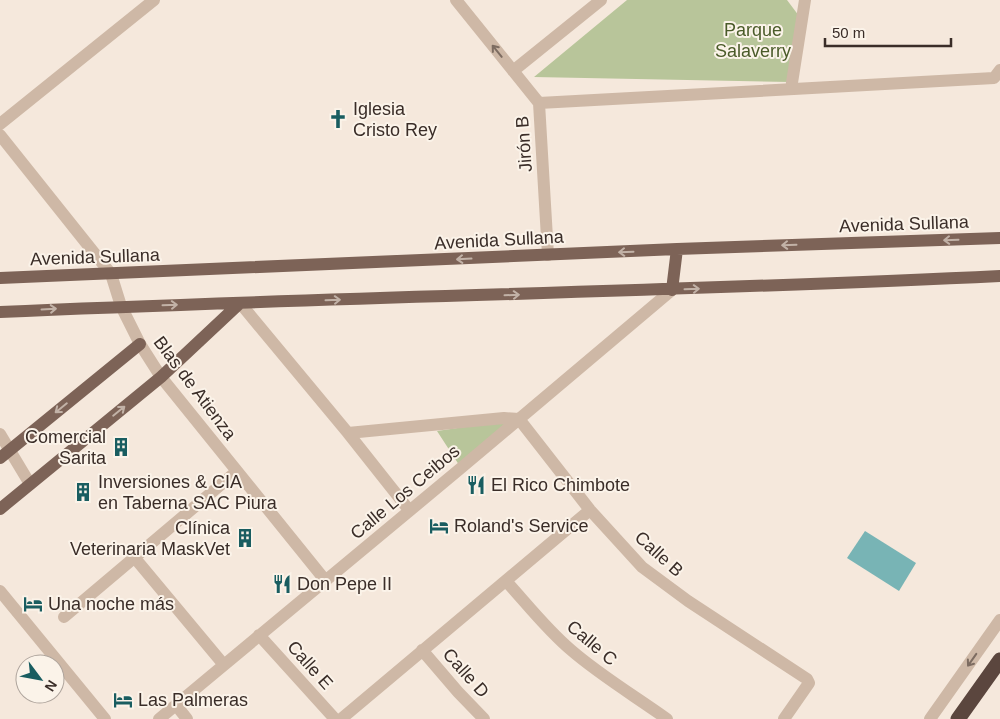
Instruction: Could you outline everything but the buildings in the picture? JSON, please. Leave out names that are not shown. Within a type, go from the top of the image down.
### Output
[{"type":"highway","points":[[958,719],[1000,660]]},
{"type":"main road","name":"Avenida Sullana","points":[[0,278],[677,249],[1000,238]]},
{"type":"main road","points":[[672,290],[677,249]]},
{"type":"main road","points":[[0,312],[240,302],[672,290],[1000,276]]},
{"type":"main road","points":[[0,509],[161,377],[240,302]]},
{"type":"main road","points":[[5,454],[140,344]]},
{"type":"street","points":[[0,124],[154,0]]},
{"type":"street","name":"Jirón B","points":[[456,0],[539,103],[548,255]]},
{"type":"street","points":[[513,72],[602,0]]},
{"type":"street","points":[[791,89],[805,0]]},
{"type":"street","points":[[539,103],[791,89],[997,74]]},
{"type":"street","name":"Blas de Atienza","points":[[0,135],[111,274],[121,306],[140,344],[161,377],[326,580]]},
{"type":"street","name":"Calle Los Ceibos","points":[[159,719],[672,290]]},
{"type":"street","points":[[240,302],[409,510]]},
{"type":"street","points":[[348,433],[504,418],[519,419]]},
{"type":"street","name":"Calle B","points":[[519,419],[590,510],[642,567],[665,585],[807,679],[809,683],[784,719]]},
{"type":"street","points":[[0,434],[5,454],[30,484]]},
{"type":"street","points":[[64,617],[237,471]]},
{"type":"street","points":[[341,719],[590,510]]},
{"type":"street","points":[[134,557],[224,665]]},
{"type":"street","name":"Calle C","points":[[506,580],[552,634],[618,686],[667,719]]},
{"type":"street","points":[[0,591],[105,719]]},
{"type":"street","points":[[930,719],[1000,620]]},
{"type":"street","name":"Calle E","points":[[259,635],[335,719]]},
{"type":"street","name":"Calle D","points":[[422,650],[484,719]]},
{"type":"street","points":[[176,705],[187,719]]},
{"type":"green space","name":"Parque Salaverry","points":[[627,0],[787,0],[799,16],[790,82],[534,77]]},
{"type":"green space","points":[[519,419],[461,468],[437,431]]},
{"type":"water","points":[[865,531],[916,563],[899,591],[847,558]]},
{"type":"place","name":"Iglesia Cristo Rey","points":[[338,119]]},
{"type":"place","name":"Comercial Sarita","points":[[121,447]]},
{"type":"place","name":"El Rico Chimbote","points":[[476,485]]},
{"type":"place","name":"Inversiones & CIA en Taberna SAC Piura","points":[[83,492]]},
{"type":"place","name":"Roland's Service","points":[[439,526]]},
{"type":"place","name":"Clínica Veterinaria MaskVet","points":[[245,538]]},
{"type":"place","name":"Don Pepe II","points":[[282,584]]},
{"type":"place","name":"Una noche más","points":[[33,604]]},
{"type":"place","name":"Las Palmeras","points":[[123,700]]}]
